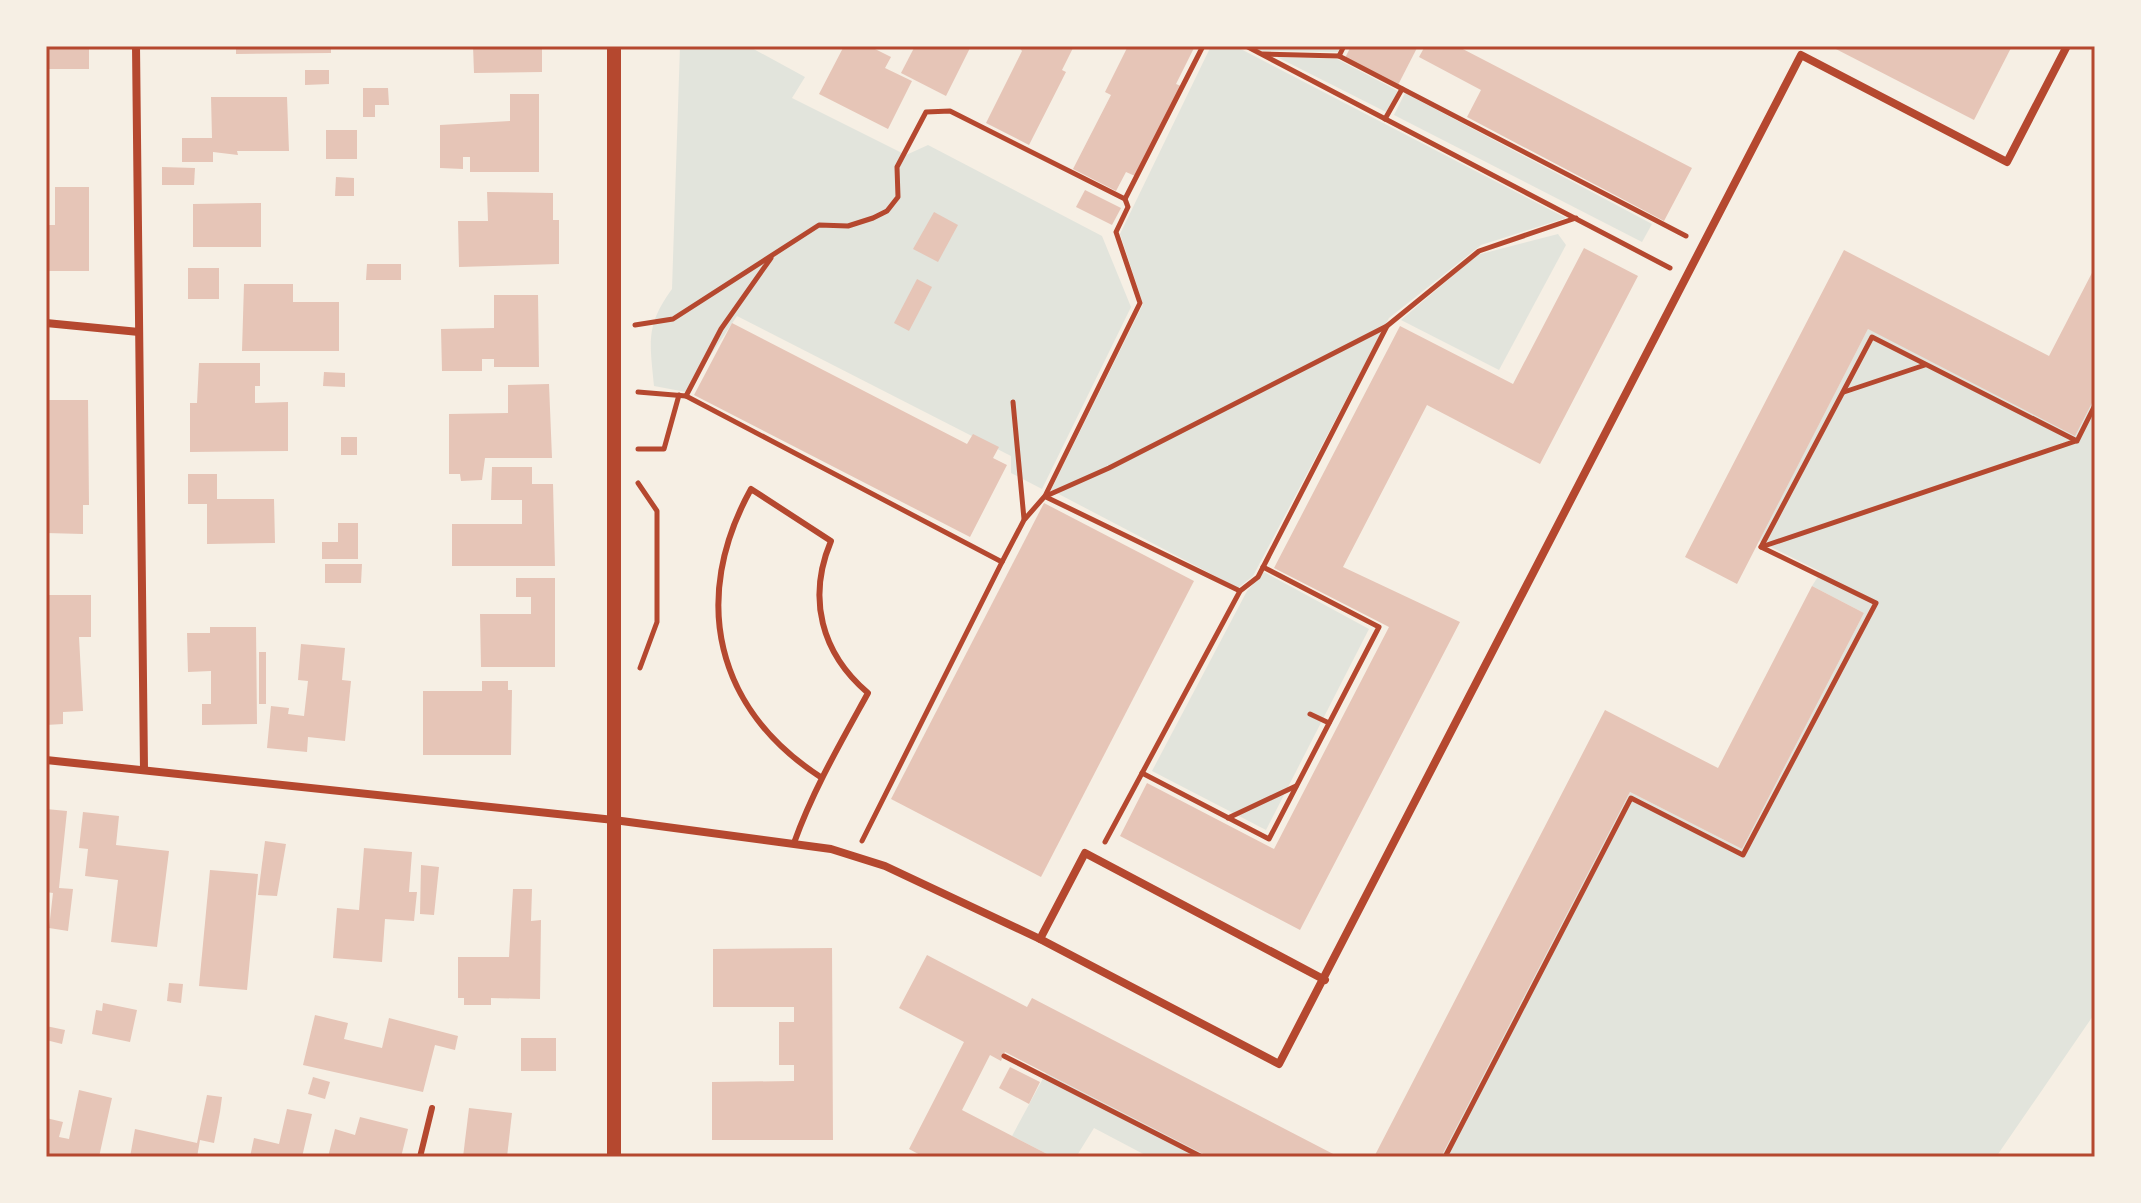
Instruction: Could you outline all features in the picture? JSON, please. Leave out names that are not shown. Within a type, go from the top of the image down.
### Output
[{"type":"street","points":[[136,46],[144,770]]},
{"type":"street","points":[[614,46],[614,1157]]},
{"type":"street","points":[[46,760],[614,820],[794,843],[857,857],[885,866],[1040,939],[1279,1064],[1801,55],[2007,162],[2067,46]]},
{"type":"street","points":[[46,323],[139,332]]},
{"type":"street","points":[[1040,939],[1085,853],[1325,980]]},
{"type":"lane","points":[[794,843],[822,778],[868,693],[840,664],[822,628],[819,584],[831,541],[751,489],[727,537],[720,563],[718,618],[722,645],[730,672],[757,722],[776,744],[822,778]]},
{"type":"lane","points":[[420,1157],[432,1108]]},
{"type":"path","points":[[1125,199],[1203,46]]},
{"type":"path","points":[[1246,46],[1688,278]]},
{"type":"path","points":[[1339,56],[1344,46]]},
{"type":"path","points":[[1260,54],[1339,56],[1704,246]]},
{"type":"path","points":[[1385,119],[1402,89]]},
{"type":"path","points":[[614,325],[652,325],[673,319],[819,225],[848,226],[873,218],[895,203],[899,187],[897,167],[926,112],[950,111],[1125,199],[1128,207],[1116,232],[1140,303],[1045,496],[1024,520],[1002,562],[863,837],[857,857]]},
{"type":"path","points":[[1045,496],[1109,468],[1387,326],[1479,251],[1576,218]]},
{"type":"path","points":[[615,450],[664,449],[682,395],[721,329],[774,254]]},
{"type":"path","points":[[1096,859],[1240,591],[1258,577],[1387,326]]},
{"type":"path","points":[[1761,547],[1872,337],[2077,441]]},
{"type":"path","points":[[1843,392],[1926,364]]},
{"type":"path","points":[[615,392],[682,395],[1002,562]]},
{"type":"path","points":[[1013,402],[1024,520]]},
{"type":"path","points":[[1761,547],[2077,441],[2095,405]]},
{"type":"path","points":[[615,450],[657,511],[657,622],[635,680]]},
{"type":"path","points":[[1045,496],[1240,591]]},
{"type":"path","points":[[1445,1157],[1631,798],[1743,855],[1876,603],[1761,547]]},
{"type":"path","points":[[1142,773],[1269,839],[1379,627],[1263,567]]},
{"type":"path","points":[[1310,714],[1329,723]]},
{"type":"path","points":[[1228,818],[1297,785]]},
{"type":"path","points":[[1004,1056],[1202,1157]]},
{"type":"shaded area","points":[[680,46],[748,46],[805,77],[792,98],[906,155],[928,145],[1102,236],[1131,307],[1042,489],[1011,473],[1011,456],[737,316],[686,392],[654,386],[651,335],[657,314],[672,289]]},
{"type":"shaded area","points":[[1211,46],[1235,46],[1566,218],[1481,245],[1389,318],[1253,576],[1238,588],[1051,490],[1143,304],[1120,234]]},
{"type":"shaded area","points":[[1253,46],[1341,46],[1338,52],[1261,51]]},
{"type":"shaded area","points":[[1277,57],[1337,59],[1398,91],[1386,112]]},
{"type":"shaded area","points":[[1405,93],[1652,224],[1642,242],[1394,115]]},
{"type":"shaded area","points":[[1558,234],[1566,245],[1499,370],[1401,320],[1477,255]]},
{"type":"shaded area","points":[[1868,329],[2095,397],[2095,1013],[1996,1157],[1441,1157],[1630,792],[1742,849],[1864,613],[1812,586],[1821,572],[1759,541]]},
{"type":"shaded area","points":[[1264,572],[1369,629],[1266,830],[1152,771],[1247,591]]},
{"type":"shaded area","points":[[1046,1073],[1209,1157],[1149,1157],[1094,1128],[1076,1157],[1053,1157],[1012,1136]]},
{"type":"building","points":[[46,46],[89,46],[89,69],[46,69]]},
{"type":"building","points":[[236,46],[331,46],[331,53],[236,54]]},
{"type":"building","points":[[473,46],[542,46],[542,72],[474,73]]},
{"type":"building","points":[[844,46],[869,46],[891,57],[885,68],[912,81],[888,129],[819,94]]},
{"type":"building","points":[[915,46],[971,46],[946,96],[901,73]]},
{"type":"building","points":[[1018,46],[1074,46],[1062,70],[1066,72],[1029,145],[986,123],[1022,51]]},
{"type":"building","points":[[1128,46],[1195,46],[1176,84],[1181,86],[1135,176],[1126,172],[1116,191],[1073,169],[1111,95],[1105,92]]},
{"type":"building","points":[[1351,46],[1418,46],[1398,85],[1345,58]]},
{"type":"building","points":[[1425,46],[1457,46],[1692,168],[1664,221],[1467,117],[1481,90],[1419,57]]},
{"type":"building","points":[[1830,46],[2012,46],[1974,120]]},
{"type":"building","points":[[305,70],[329,70],[329,84],[305,85]]},
{"type":"building","points":[[363,88],[388,88],[389,105],[375,105],[375,117],[363,117]]},
{"type":"building","points":[[510,94],[539,94],[539,172],[470,172],[470,157],[463,157],[463,169],[440,168],[440,125],[510,121]]},
{"type":"building","points":[[211,97],[287,97],[289,151],[237,151],[238,155],[213,152],[213,162],[182,162],[182,138],[212,138]]},
{"type":"building","points":[[326,130],[357,130],[357,159],[326,159]]},
{"type":"building","points":[[162,167],[195,168],[194,185],[162,185]]},
{"type":"building","points":[[336,177],[354,178],[354,196],[335,196]]},
{"type":"building","points":[[55,187],[89,187],[89,271],[46,271],[46,225],[55,225]]},
{"type":"building","points":[[1085,190],[1121,208],[1112,225],[1076,207]]},
{"type":"building","points":[[487,192],[553,193],[553,220],[559,220],[559,264],[459,267],[458,221],[488,221]]},
{"type":"building","points":[[261,203],[261,247],[193,247],[193,204]]},
{"type":"building","points":[[934,212],[958,225],[938,262],[913,249]]},
{"type":"building","points":[[1584,248],[1638,276],[1540,464],[1427,405],[1343,567],[1460,622],[1300,930],[1120,836],[1147,783],[1274,849],[1389,627],[1274,568],[1400,326],[1513,384]]},
{"type":"building","points":[[1844,250],[2049,356],[2095,267],[2095,397],[2075,436],[1868,329],[1737,584],[1685,557]]},
{"type":"building","points":[[367,264],[401,264],[401,280],[366,280]]},
{"type":"building","points":[[188,268],[219,268],[219,299],[188,299]]},
{"type":"building","points":[[917,279],[932,287],[909,331],[894,323]]},
{"type":"building","points":[[244,284],[293,284],[293,302],[339,302],[339,351],[242,351]]},
{"type":"building","points":[[494,295],[538,295],[539,367],[494,367],[494,359],[482,359],[482,371],[442,371],[441,329],[494,328]]},
{"type":"building","points":[[732,323],[967,444],[973,434],[999,447],[993,458],[1007,465],[970,537],[694,395]]},
{"type":"building","points":[[199,363],[260,363],[260,386],[255,386],[255,403],[288,402],[288,451],[190,452],[190,403],[197,403]]},
{"type":"building","points":[[324,372],[345,373],[345,387],[323,386]]},
{"type":"building","points":[[549,384],[552,458],[485,458],[482,480],[461,481],[460,474],[449,474],[449,414],[508,413],[508,385]]},
{"type":"building","points":[[46,400],[88,400],[89,505],[83,505],[83,534],[46,533]]},
{"type":"building","points":[[341,437],[357,437],[357,455],[341,455]]},
{"type":"building","points":[[492,467],[532,467],[532,484],[553,484],[555,566],[452,566],[452,524],[522,524],[522,500],[491,500]]},
{"type":"building","points":[[188,474],[217,474],[217,499],[274,499],[275,543],[207,544],[207,504],[188,504]]},
{"type":"building","points":[[1044,503],[1194,581],[1041,877],[891,799]]},
{"type":"building","points":[[338,523],[358,523],[358,559],[322,559],[322,542],[338,542]]},
{"type":"building","points":[[325,564],[362,564],[361,583],[325,583]]},
{"type":"building","points":[[516,578],[555,578],[555,667],[481,667],[480,614],[531,614],[531,597],[516,597]]},
{"type":"building","points":[[1812,586],[1864,613],[1742,849],[1630,792],[1441,1157],[1374,1157],[1605,710],[1718,768]]},
{"type":"building","points":[[46,595],[91,595],[91,637],[79,637],[83,711],[63,712],[63,724],[46,725]]},
{"type":"building","points":[[210,627],[256,627],[257,724],[202,725],[202,704],[211,704],[211,671],[188,672],[187,633],[210,633]]},
{"type":"building","points":[[301,644],[345,648],[342,680],[351,681],[345,741],[308,737],[307,752],[267,748],[271,706],[289,708],[288,714],[304,716],[308,681],[298,680]]},
{"type":"building","points":[[259,652],[266,652],[266,704],[259,704]]},
{"type":"building","points":[[482,681],[508,681],[508,690],[512,690],[511,755],[423,755],[423,691],[482,691]]},
{"type":"building","points":[[46,809],[67,811],[59,888],[73,889],[68,931],[49,928],[53,893],[46,892]]},
{"type":"building","points":[[83,812],[119,816],[116,845],[169,851],[157,947],[111,942],[118,880],[85,876],[88,849],[79,848]]},
{"type":"building","points":[[265,841],[286,844],[277,896],[258,895]]},
{"type":"building","points":[[364,848],[412,852],[409,892],[417,892],[414,921],[385,919],[382,962],[333,958],[337,908],[359,910]]},
{"type":"building","points":[[421,865],[439,867],[434,915],[420,914]]},
{"type":"building","points":[[210,870],[258,874],[247,990],[199,986]]},
{"type":"building","points":[[513,889],[532,889],[531,921],[541,920],[540,999],[491,998],[491,1005],[464,1005],[464,998],[458,998],[458,957],[509,957]]},
{"type":"building","points":[[832,948],[833,1140],[712,1140],[712,1082],[794,1081],[794,1065],[779,1065],[779,1022],[794,1022],[794,1007],[713,1007],[713,949]]},
{"type":"building","points":[[927,955],[1027,1007],[1032,998],[1339,1157],[1209,1157],[1005,1052],[1001,1061],[990,1055],[962,1110],[1053,1157],[924,1157],[909,1149],[964,1042],[899,1008]]},
{"type":"building","points":[[169,983],[183,984],[181,1003],[167,1001]]},
{"type":"building","points":[[103,1003],[137,1010],[130,1042],[92,1034],[96,1010],[102,1011]]},
{"type":"building","points":[[315,1015],[348,1023],[344,1039],[382,1048],[389,1018],[458,1036],[455,1050],[435,1045],[423,1092],[303,1065]]},
{"type":"building","points":[[46,1026],[65,1030],[62,1044],[46,1040]]},
{"type":"building","points":[[521,1038],[556,1038],[556,1071],[521,1071]]},
{"type":"building","points":[[1010,1067],[1040,1082],[1029,1104],[999,1088]]},
{"type":"building","points":[[313,1077],[330,1082],[325,1099],[308,1094]]},
{"type":"building","points":[[79,1090],[112,1098],[99,1157],[46,1157],[46,1118],[63,1122],[59,1137],[69,1139]]},
{"type":"building","points":[[207,1095],[222,1097],[220,1112],[214,1143],[200,1140],[197,1157],[130,1157],[135,1129],[197,1143]]},
{"type":"building","points":[[469,1108],[512,1113],[507,1157],[463,1157]]},
{"type":"building","points":[[287,1109],[312,1114],[302,1157],[250,1157],[254,1138],[279,1144]]},
{"type":"building","points":[[360,1117],[408,1129],[401,1157],[328,1157],[335,1129],[355,1135]]}]
